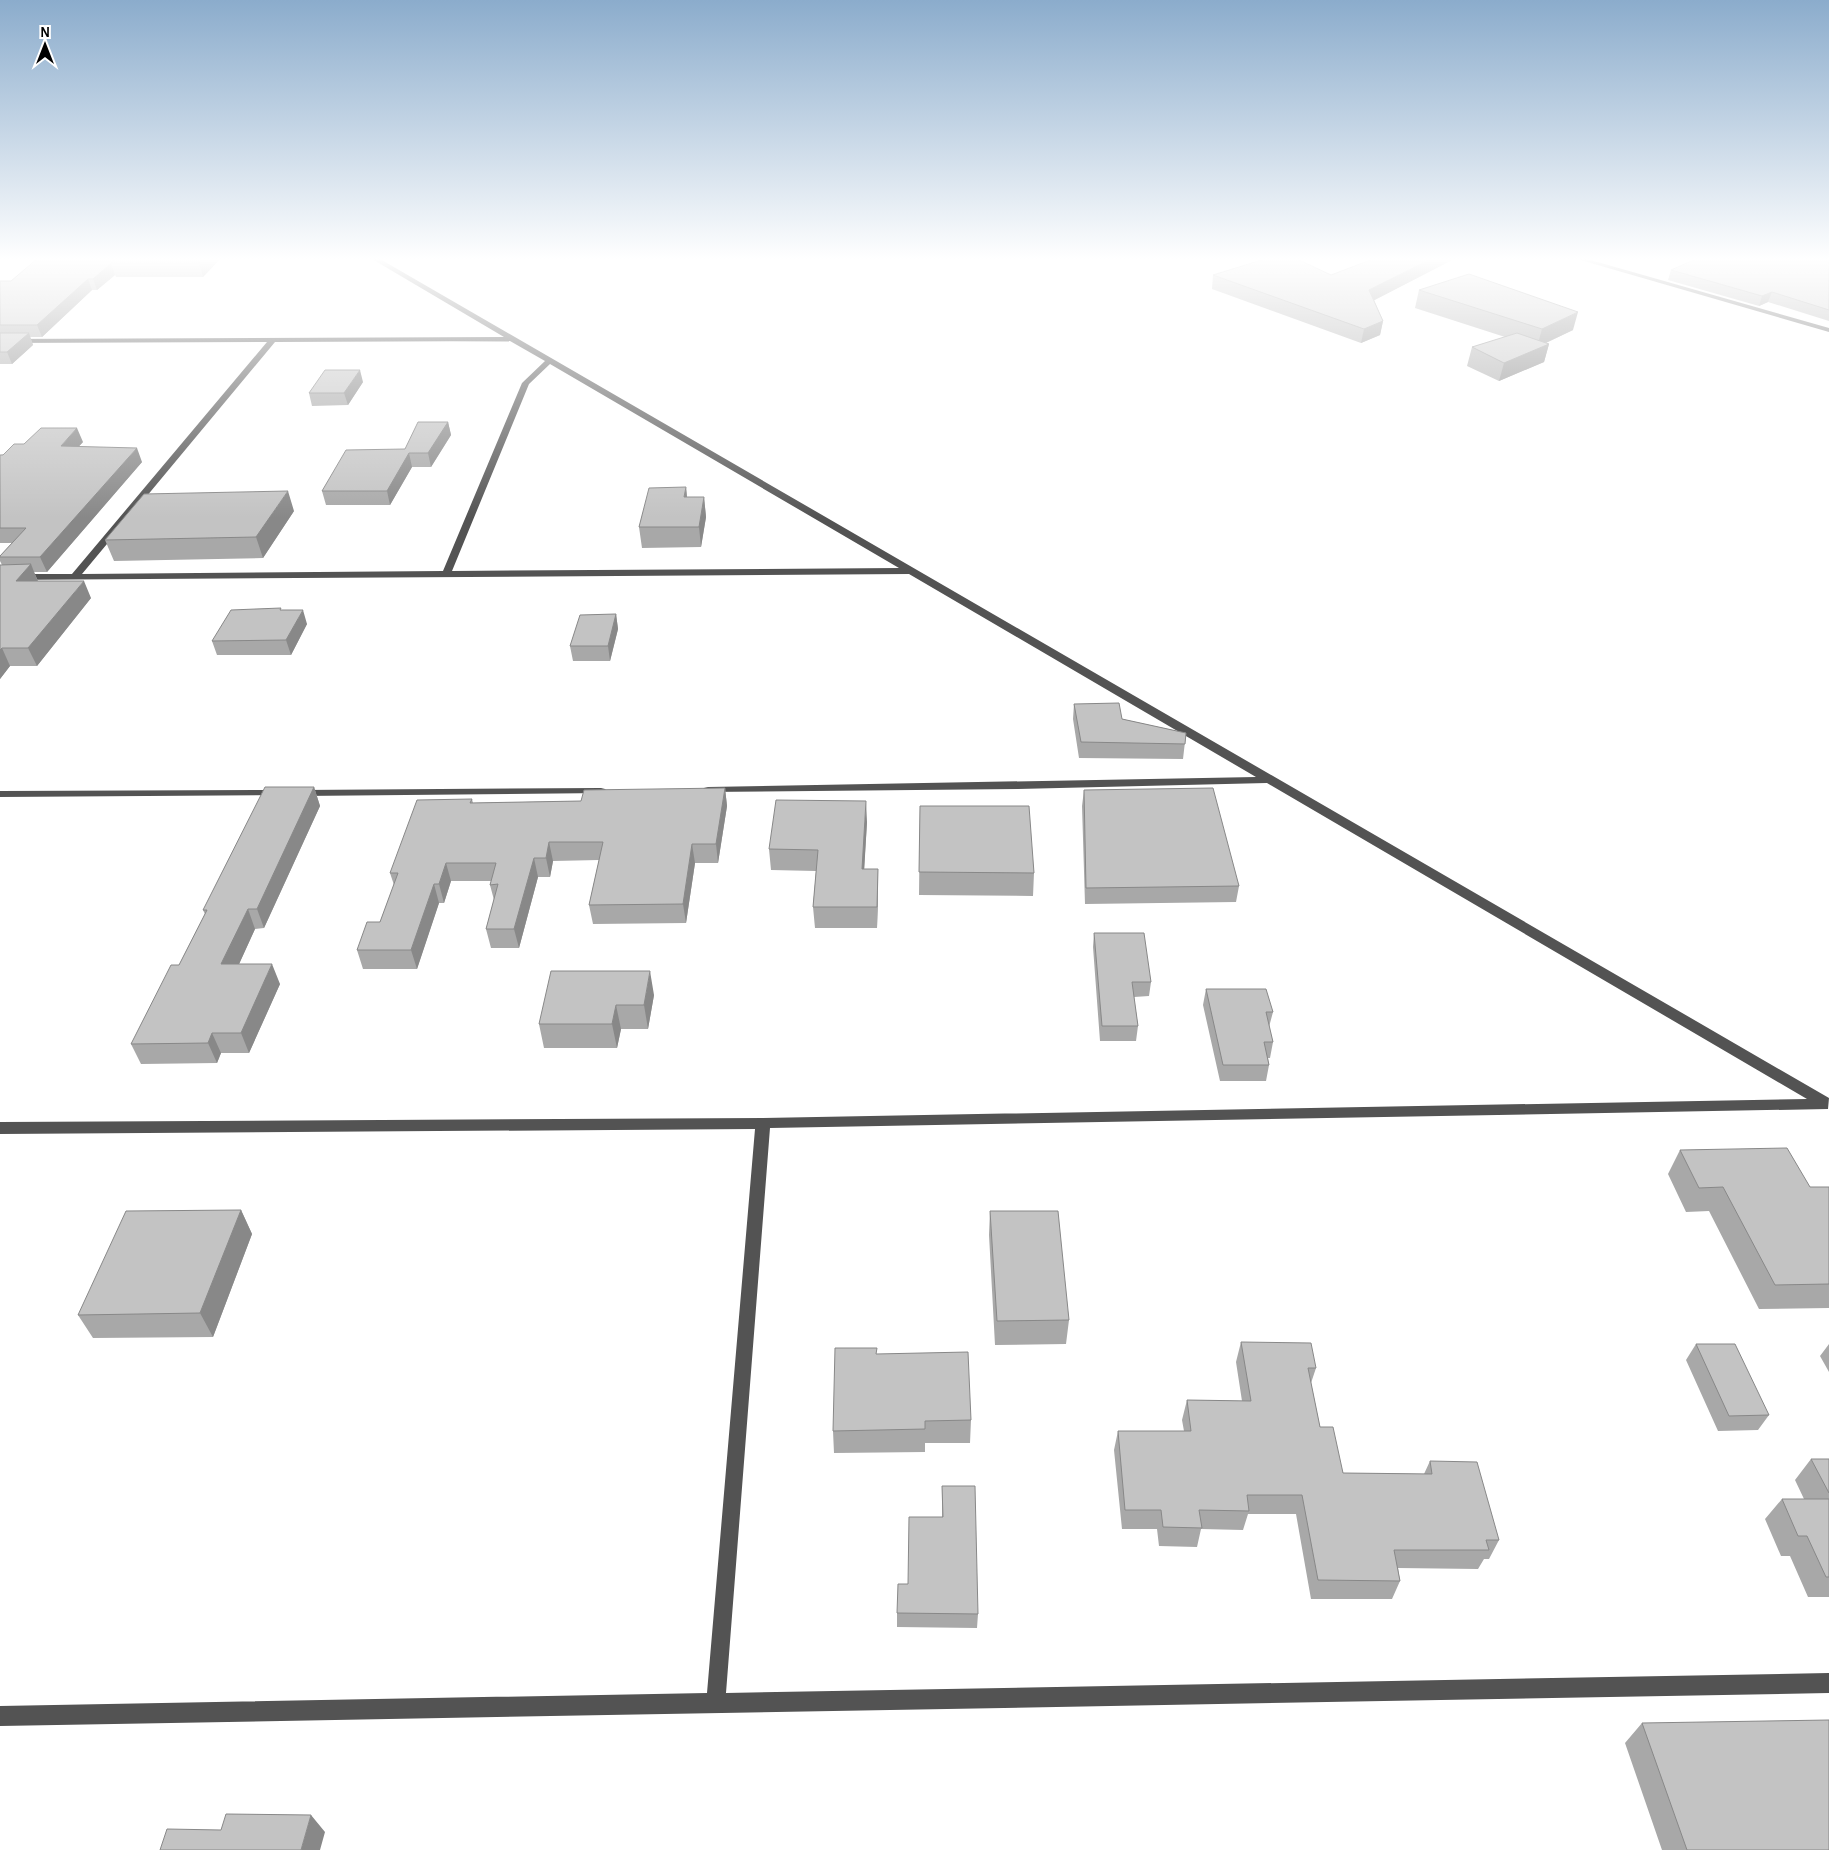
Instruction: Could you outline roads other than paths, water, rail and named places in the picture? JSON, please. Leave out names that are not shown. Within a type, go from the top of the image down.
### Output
[{"type":"street","points":[[74,577],[268,345]]},
{"type":"street","points":[[521,345],[1828,1105]]},
{"type":"street","points":[[446,575],[526,383],[549,361]]},
{"type":"street","points":[[0,577],[910,571]]},
{"type":"street","points":[[694,790],[1018,786],[1271,780]]},
{"type":"street","points":[[0,794],[615,791]]},
{"type":"street","points":[[0,1128],[763,1123],[1828,1105]]},
{"type":"street","points":[[716,1701],[763,1123]]},
{"type":"street","points":[[0,1716],[716,1701],[1829,1683]]}]
